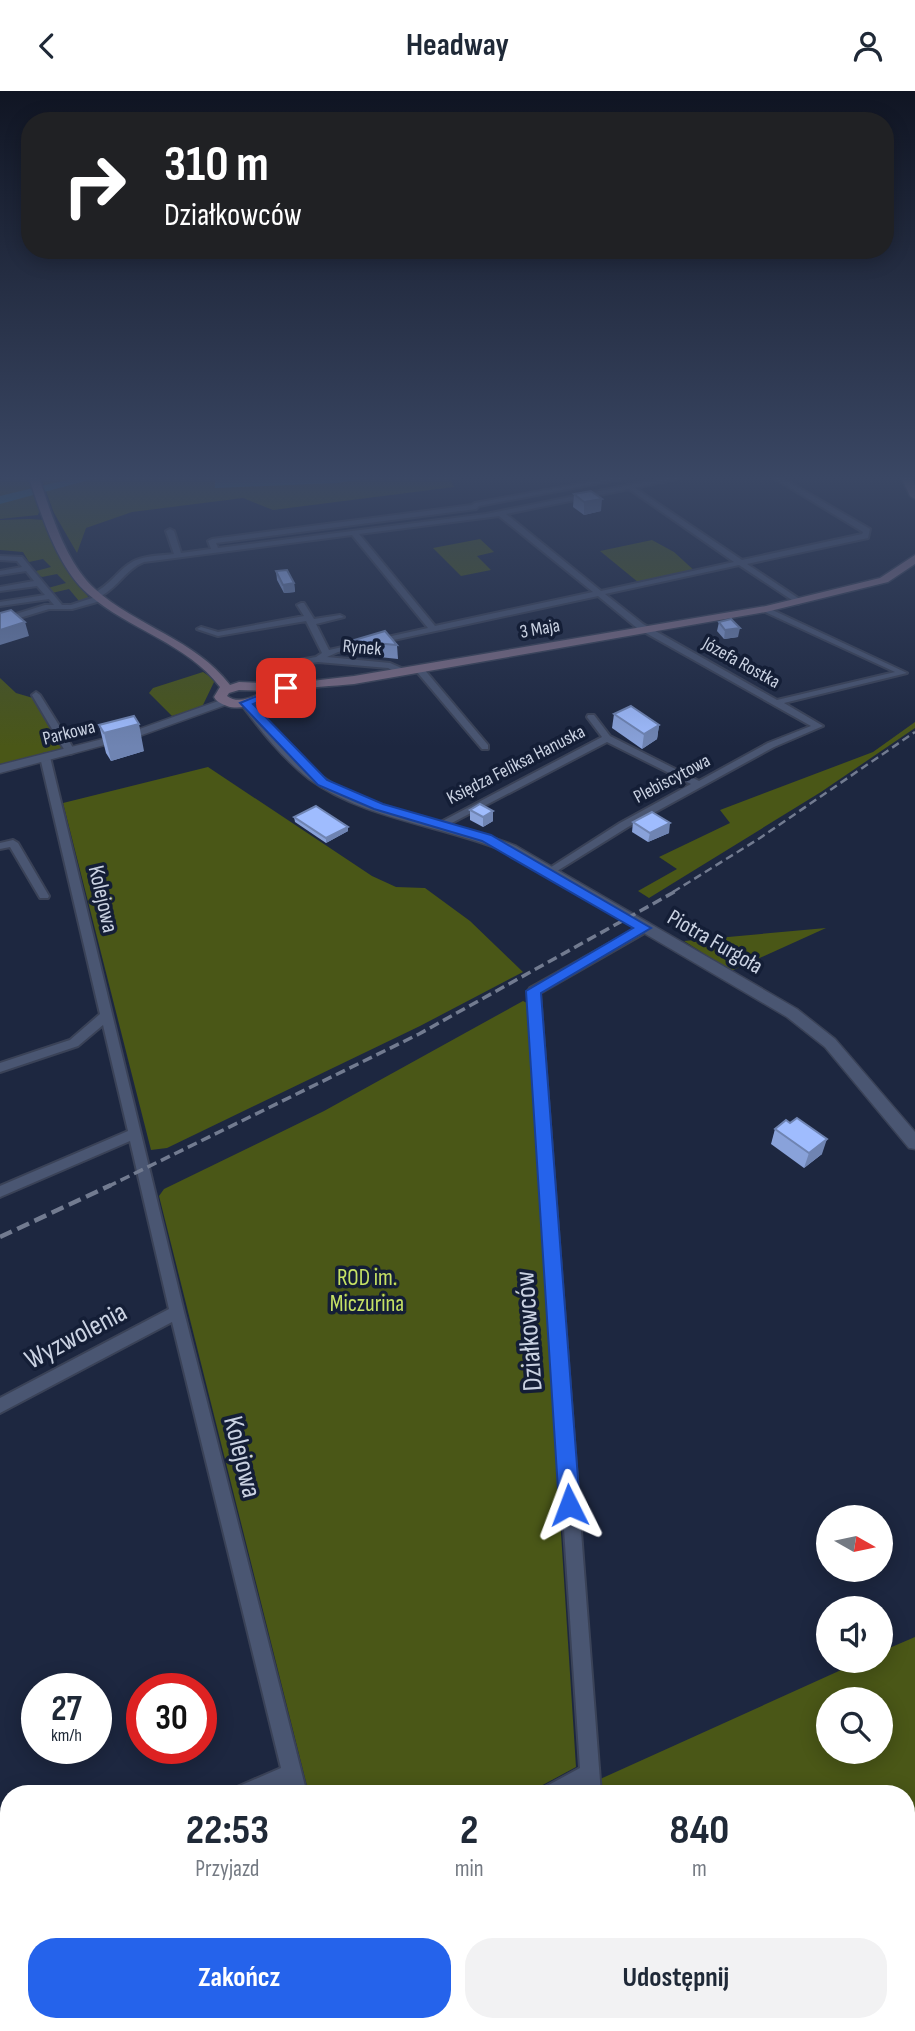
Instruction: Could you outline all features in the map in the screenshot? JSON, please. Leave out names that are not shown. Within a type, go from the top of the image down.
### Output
[{"type":"main road","name":"Piotra Furgoła","points":[[75,566],[81,578],[99,596],[203,664],[225,673],[249,694]]},
{"type":"main road","name":"3 Maja","points":[[249,694],[421,670],[766,609],[884,580],[907,566]]},
{"type":"main road","name":"Piotra Furgoła","points":[[203,664],[226,695]]},
{"type":"main road","points":[[226,695],[249,694]]},
{"type":"main road","points":[[226,695],[249,694]]},
{"type":"street","points":[[24,566],[59,606]]},
{"type":"street","points":[[0,622],[59,606],[72,607],[99,596],[130,566]]},
{"type":"street","points":[[381,566],[433,629]]},
{"type":"street","name":"Józefa Rostka","points":[[565,566],[647,631],[818,726]]},
{"type":"street","points":[[326,653],[724,566]]},
{"type":"street","points":[[740,566],[794,603]]},
{"type":"street","points":[[0,573],[27,569]]},
{"type":"street","points":[[0,589],[39,583]]},
{"type":"street","points":[[0,604],[51,596]]},
{"type":"street","name":"Rynek","points":[[301,605],[326,653],[318,659]]},
{"type":"street","points":[[766,609],[903,673],[778,702]]},
{"type":"street","name":"Rynek","points":[[201,629],[218,633],[311,625],[340,617]]},
{"type":"street","name":"Rynek","points":[[264,669],[318,659],[390,667],[403,672]]},
{"type":"street","name":"Księdza Feliksa Hanuska","points":[[421,670],[485,747]]},
{"type":"street","name":"Piotra Furgoła","points":[[249,694],[323,782],[379,806],[486,838],[817,1030],[915,1143]]},
{"type":"street","points":[[36,695],[70,751]]},
{"type":"street","name":"Parkowa","points":[[0,769],[138,733],[226,695]]},
{"type":"street","name":"Księdza Feliksa Hanuska","points":[[591,717],[607,738],[700,785]]},
{"type":"street","name":"Plebiscytowa","points":[[549,873],[624,825],[771,745],[818,726]]},
{"type":"street","name":"Księdza Feliksa Hanuska","points":[[442,824],[607,738]]},
{"type":"street","name":"Kolejowa","points":[[45,757],[105,1017],[294,1785]]},
{"type":"street","points":[[0,846],[13,843],[44,896]]},
{"type":"street","name":"Działkowców","points":[[591,1785],[534,991],[644,928]]},
{"type":"street","points":[[0,1067],[74,1043],[105,1017]]},
{"type":"street","points":[[0,1192],[134,1134]]},
{"type":"street","name":"Wyzwolenia","points":[[0,1406],[177,1312]]},
{"type":"street","points":[[264,1785],[291,1773]]},
{"type":"street","points":[[568,1785],[590,1773]]},
{"type":"green space","points":[[68,566],[89,598],[79,601],[69,589],[52,593],[48,588],[66,583],[57,574],[42,577],[36,571]]},
{"type":"green space","points":[[451,566],[487,566],[491,570],[461,576]]},
{"type":"green space","points":[[618,566],[689,566],[698,574],[644,587]]},
{"type":"green space","points":[[203,672],[215,680],[202,707],[172,716],[149,693],[153,688]]},
{"type":"green space","points":[[0,678],[16,693],[33,698],[64,750],[0,767]]},
{"type":"green space","points":[[915,722],[915,728],[821,792],[649,898],[638,891],[677,869],[659,857],[730,823],[720,810],[873,752]]},
{"type":"green space","points":[[208,767],[372,876],[396,887],[425,888],[470,921],[523,972],[420,1026],[167,1148],[151,1150],[63,803]]},
{"type":"green space","points":[[826,928],[731,971],[684,941]]},
{"type":"green space","name":"ROD im. Miczurina","points":[[523,1001],[527,1003],[576,1767],[543,1785],[307,1785],[159,1196],[164,1189],[324,1111]]},
{"type":"green space","points":[[915,1637],[915,1785],[599,1785],[598,1780],[834,1673],[893,1673],[893,1646]]},
{"type":"building","points":[[287,570],[294,583],[283,585],[276,571]]},
{"type":"building","points":[[11,610],[25,622],[0,630],[0,613]]},
{"type":"building","points":[[731,619],[740,628],[725,630],[719,622]]},
{"type":"building","points":[[385,631],[397,645],[351,641]]},
{"type":"building","points":[[631,706],[659,725],[644,734],[614,714]]},
{"type":"building","points":[[134,716],[139,724],[104,733],[99,725]]},
{"type":"building","points":[[480,804],[493,811],[483,817],[470,810]]},
{"type":"building","points":[[316,806],[348,827],[326,838],[294,817]]},
{"type":"building","points":[[652,812],[670,823],[650,833],[633,822]]},
{"type":"building","points":[[797,1118],[827,1139],[809,1153],[775,1129],[786,1120],[790,1123]]},
{"type":"railway","points":[[673,892],[760,838],[915,732]]},
{"type":"railway","points":[[107,1187],[419,1034],[676,891]]},
{"type":"railway","points":[[0,1237],[111,1185]]},
{"type":"route","points":[[286,688],[256,697],[246,703],[311,773],[323,782],[345,795],[486,838],[511,849],[644,928],[534,991],[569,1505]]}]
